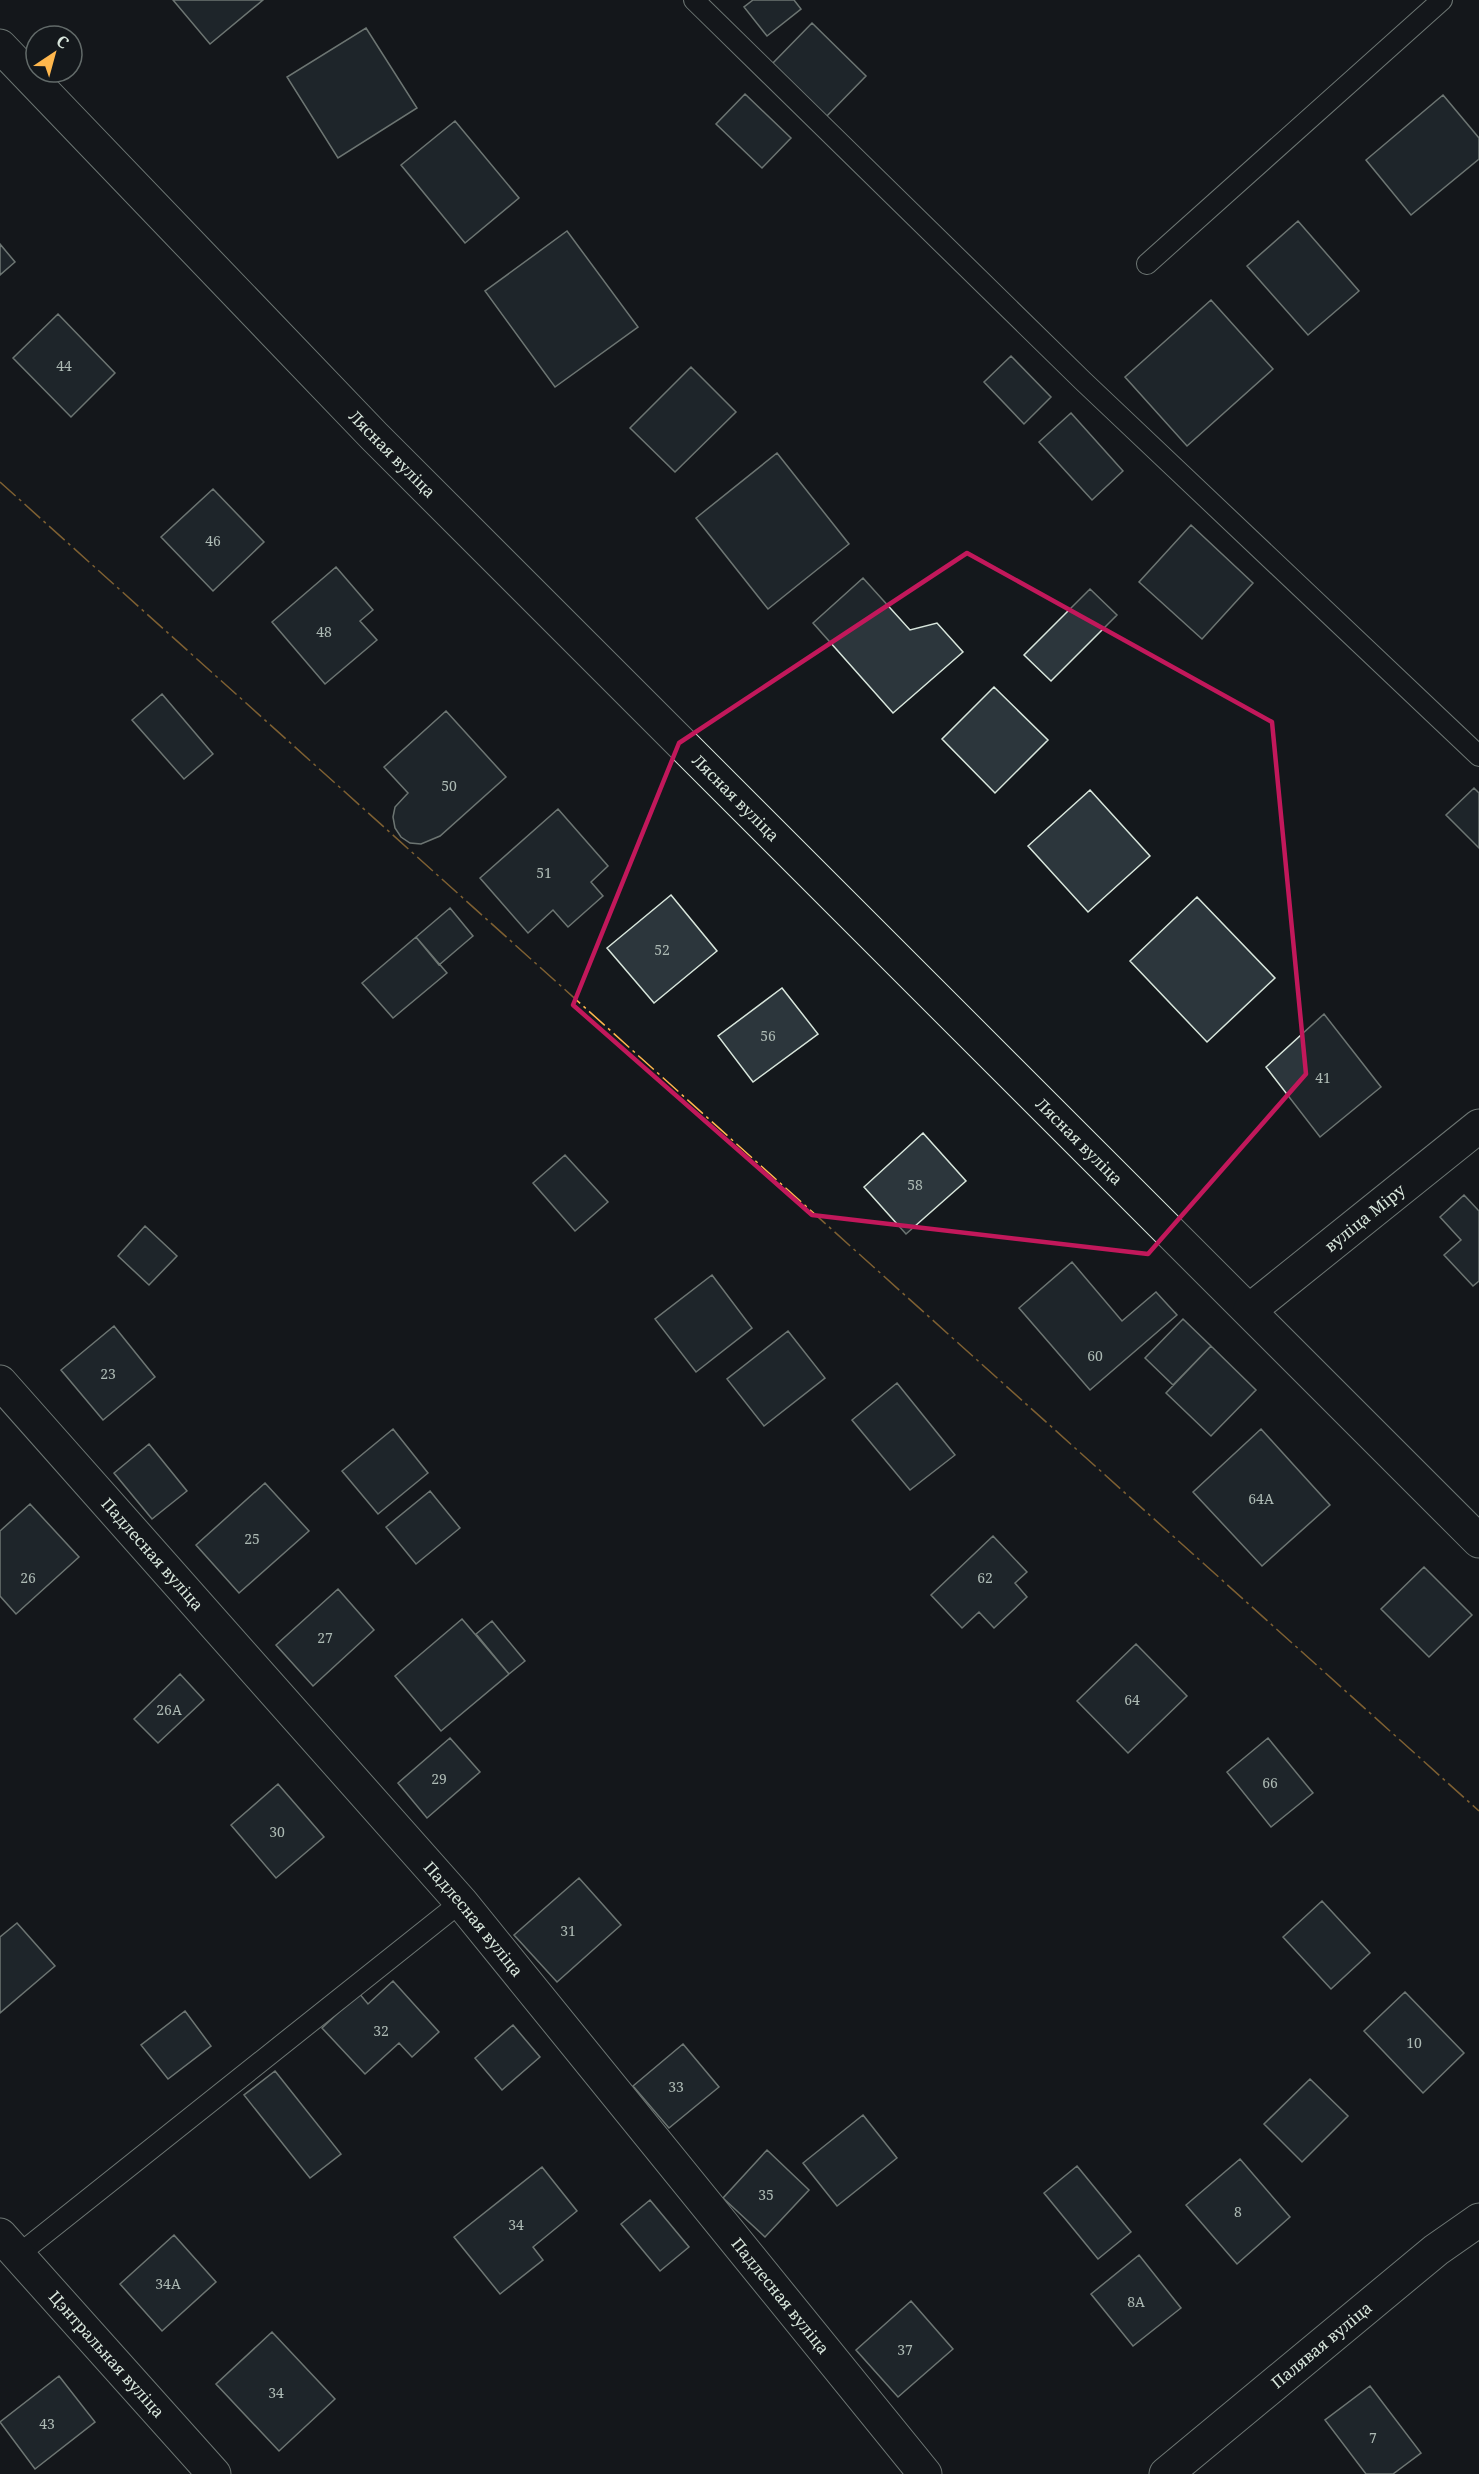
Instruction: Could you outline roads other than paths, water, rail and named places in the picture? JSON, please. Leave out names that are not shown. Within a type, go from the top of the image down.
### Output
[{"type":"street","name":"Лясная вуліца","points":[[0,46],[374,436],[1479,1541]]},
{"type":"street","name":"вуліца Міру","points":[[1250,1310],[1479,1126]]},
{"type":"street","name":"Падлесная вуліца","points":[[0,1382],[461,1902],[925,2474]]},
{"type":"street","name":"Палявая вуліца","points":[[1166,2474],[1436,2250],[1479,2220]]},
{"type":"street","name":"Цэнтральная вуліца","points":[[9,2245],[214,2474]]},
{"type":"lane","points":[[694,0],[1091,389],[1479,756]]},
{"type":"lane","points":[[1147,264],[1442,0]]},
{"type":"lane","points":[[9,2245],[461,1902]]}]
